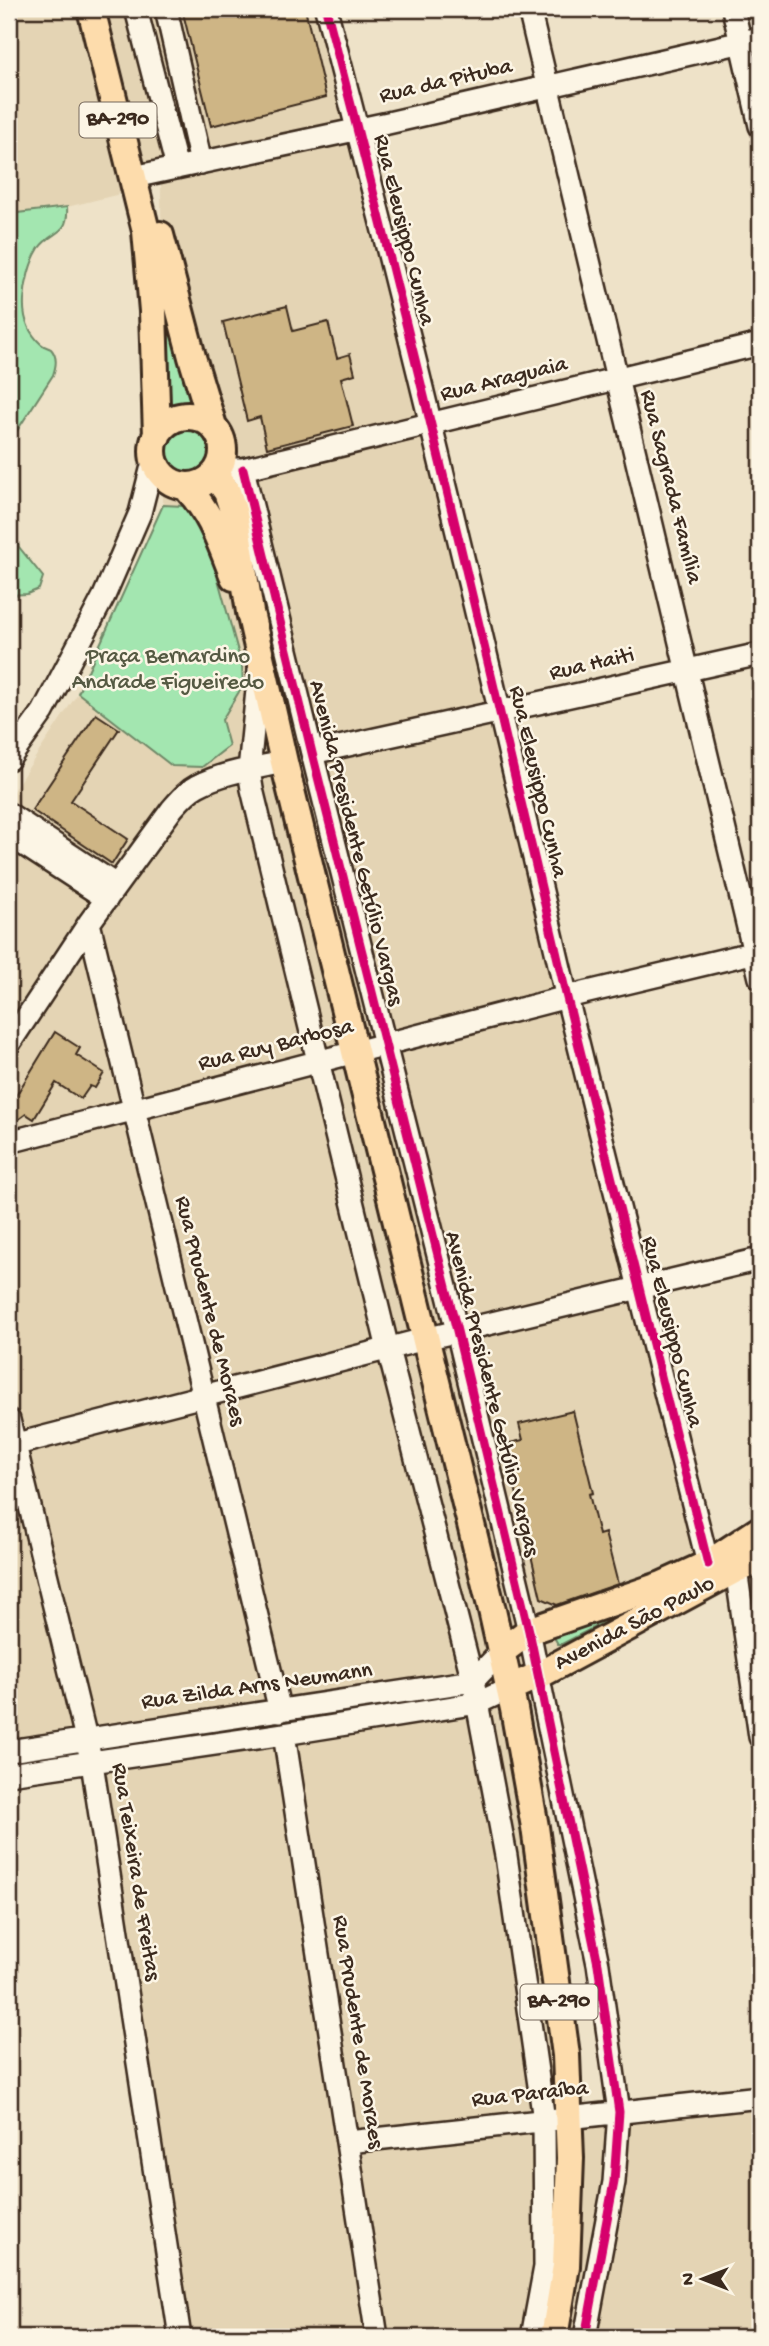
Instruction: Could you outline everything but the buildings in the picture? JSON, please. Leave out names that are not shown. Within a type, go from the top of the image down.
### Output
[{"type":"main road","name":"BA-290","points":[[91,9],[146,231],[153,311],[155,447]]},
{"type":"main road","name":"BA-290","points":[[100,9],[192,357],[213,426]]},
{"type":"main road","points":[[189,416],[202,418],[213,426],[221,437],[226,471],[197,486],[186,487],[165,478],[158,469],[155,447],[165,425],[176,418],[189,416]]},
{"type":"main road","name":"Avenida Presidente Getúlio Vargas","points":[[226,471],[227,492],[234,513],[250,612],[284,762],[510,1688],[537,1840],[566,2055],[557,2119],[566,2266],[554,2337]]},
{"type":"main road","name":"Avenida Presidente Getúlio Vargas","points":[[186,487],[201,502],[211,519],[250,612]]},
{"type":"main road","name":"Avenida São Paulo","points":[[501,1652],[529,1631],[662,1585],[708,1564],[760,1530]]},
{"type":"main road","name":"Avenida São Paulo","points":[[510,1688],[748,1564]]},
{"type":"street","points":[[136,9],[177,169]]},
{"type":"street","points":[[166,9],[201,163]]},
{"type":"street","name":"Rua Eleusippo Cunha","points":[[326,9],[431,425],[567,997],[708,1564]]},
{"type":"street","name":"Rua Sagrada Família","points":[[528,9],[757,952],[760,978]]},
{"type":"street","points":[[733,9],[751,39],[760,126]]},
{"type":"street","name":"Rua da Pituba","points":[[143,175],[751,39]]},
{"type":"street","name":"Rua Araguaia","points":[[226,471],[431,425],[760,345]]},
{"type":"street","points":[[9,759],[43,712],[104,596],[139,513],[155,447]]},
{"type":"street","name":"Avenida Presidente Getúlio Vargas","points":[[226,471],[300,704],[457,1331],[539,1675],[598,1964],[619,2112],[614,2182],[585,2337]]},
{"type":"street","name":"Rua Haiti","points":[[312,753],[760,654]]},
{"type":"street","points":[[260,655],[300,704]]},
{"type":"street","name":"Avenida Presidente Getúlio Vargas","points":[[260,655],[249,770],[317,1062],[478,1703],[557,2119],[545,2267],[531,2337]]},
{"type":"street","points":[[9,1044],[89,923],[172,809],[186,794],[197,786],[234,773],[284,762]]},
{"type":"street","points":[[9,814],[112,892]]},
{"type":"street","points":[[9,835],[112,892]]},
{"type":"street","name":"Rua Prudente de Moraes","points":[[89,923],[280,1711]]},
{"type":"street","name":"Rua Ruy Barbosa","points":[[9,1142],[567,997],[757,952]]},
{"type":"street","points":[[12,1446],[457,1331],[760,1259]]},
{"type":"street","name":"Rua Teixeira de Freitas","points":[[9,1420],[12,1446],[92,1763],[180,2337]]},
{"type":"street","points":[[748,1564],[760,1737]]},
{"type":"street","points":[[473,1682],[501,1652]]},
{"type":"street","name":"Rua Zilda Arns Neumann","points":[[9,1751],[473,1682]]},
{"type":"street","points":[[9,1774],[478,1703],[510,1688]]},
{"type":"street","name":"Rua Prudente de Moraes","points":[[284,1734],[377,2337]]},
{"type":"street","name":"Rua Paraíba","points":[[348,2142],[760,2097]]},
{"type":"shaded area","points":[[9,9],[326,9],[717,1589],[496,1704],[581,2126],[760,2105],[760,2337],[183,2337],[82,1749],[9,1762],[9,797],[78,693],[171,766],[221,720],[243,685],[184,506],[163,505],[161,184],[67,207],[9,214]]},
{"type":"green space","points":[[67,207],[62,228],[44,242],[36,254],[25,287],[24,300],[30,330],[41,344],[53,352],[56,358],[55,368],[9,443],[9,214]]},
{"type":"green space","points":[[156,267],[196,410],[177,411],[161,420]]},
{"type":"green space","points":[[180,419],[206,425],[216,437],[219,452],[216,464],[197,480],[185,482],[174,479],[165,472],[159,459],[160,441],[166,431]]},
{"type":"green space","name":"Praça Bernardino Andrade Figueiredo","points":[[163,505],[184,506],[203,525],[242,666],[243,685],[222,720],[229,746],[202,767],[172,766],[78,693]]},
{"type":"green space","points":[[9,525],[19,547],[43,577],[39,589],[27,594],[9,595]]},
{"type":"green space","points":[[696,1585],[610,1619],[562,1644],[558,1644],[552,1634]]},
{"type":"cycle path","points":[[326,9],[419,378],[566,994],[708,1564]]},
{"type":"cycle path","points":[[243,469],[529,1631],[598,1964],[619,2112],[614,2182],[585,2337]]}]
